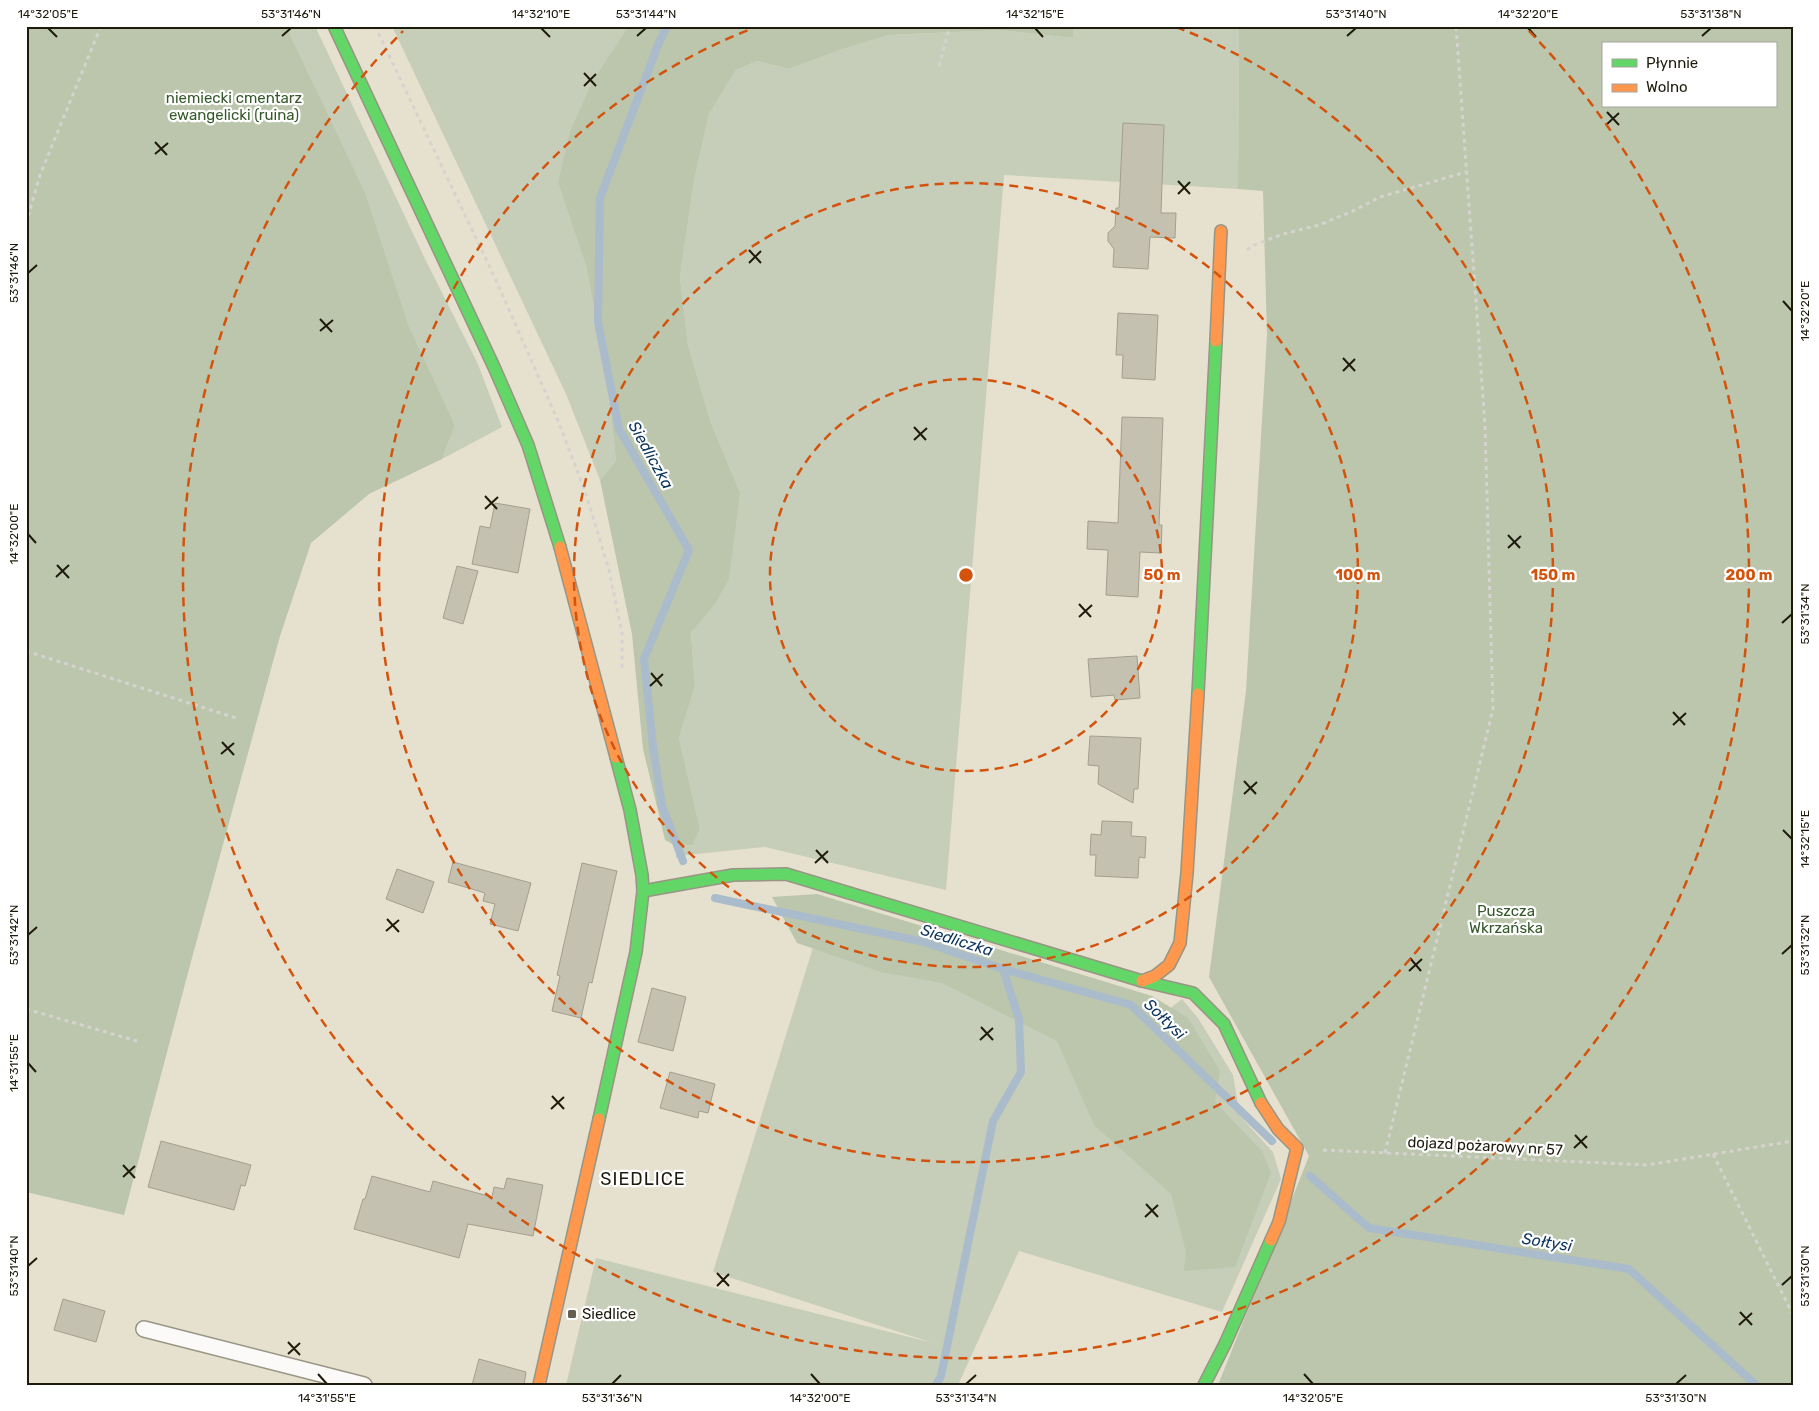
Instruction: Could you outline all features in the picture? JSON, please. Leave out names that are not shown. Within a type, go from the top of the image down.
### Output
[{"type":"street","points":[[334,26],[494,366],[528,446],[555,527],[630,810],[642,875],[636,952],[539,1385]]},
{"type":"street","points":[[1142,981],[1155,976],[1169,964],[1180,943],[1187,873],[1200,660],[1221,231]]},
{"type":"street","points":[[642,891],[733,875],[786,874],[1142,981],[1193,993],[1224,1024],[1262,1105],[1278,1130],[1297,1148],[1278,1222],[1225,1344],[1204,1385]]},
{"type":"lane","points":[[144,1329],[364,1385]]},
{"type":"path","points":[[26,224],[40,175],[102,26]]},
{"type":"path","points":[[939,66],[950,26]]},
{"type":"path","points":[[1385,1153],[1493,709],[1485,425],[1456,26]]},
{"type":"path","points":[[1245,252],[1252,246],[1282,234],[1319,225],[1380,197],[1466,172]]},
{"type":"path","points":[[26,651],[239,719]]},
{"type":"path","points":[[26,1008],[137,1041]]},
{"type":"path","name":"dojazd pożarowy nr 57","points":[[1297,1148],[1647,1165],[1793,1141]]},
{"type":"path","points":[[1713,1154],[1793,1315]]},
{"type":"green space","name":"niemiecki cmentarz ewangelicki (ruina)","points":[[26,26],[286,26],[365,193],[408,324],[455,425],[442,459],[369,494],[311,543],[280,636],[124,1215],[26,1192]]},
{"type":"green space","points":[[286,26],[315,26],[426,261],[477,362],[502,427],[442,459],[455,425],[408,324],[318,94]]},
{"type":"green space","points":[[392,26],[629,26],[558,183],[586,266],[607,376],[616,461],[600,480],[566,394]]},
{"type":"green space","points":[[629,26],[1074,26],[1073,38],[1000,30],[889,35],[840,50],[789,69],[757,61],[736,70],[709,114],[694,181],[680,277],[688,345],[711,423],[740,492],[729,579],[714,606],[691,632],[695,686],[679,738],[700,829],[693,845],[676,846],[665,840],[643,749],[632,634],[600,480],[616,461],[607,376],[586,266],[558,183],[570,132],[592,82]]},
{"type":"green space","points":[[1074,26],[1239,26],[1238,189],[1004,175],[946,890],[765,847],[687,855],[676,858],[676,846],[693,845],[700,829],[679,738],[695,686],[691,631],[714,606],[740,492],[711,423],[688,345],[680,277],[694,181],[709,114],[736,70],[757,61],[789,69],[840,50],[889,35],[1000,30],[1073,38]]},
{"type":"green space","name":"Puszcza Wkrzańska","points":[[1239,26],[1793,26],[1793,1385],[1218,1385],[1309,1156],[1209,977],[1246,691],[1267,335],[1263,191],[1238,189]]},
{"type":"green space","points":[[817,894],[1152,996],[1188,1018],[1220,1071],[1215,1102],[1262,1151],[1271,1173],[1235,1267],[1184,1271],[1186,1252],[1171,1194],[1094,1125],[1057,1041],[942,983],[881,972],[797,943],[772,897]]},
{"type":"green space","points":[[827,902],[1163,1014],[1182,999],[1198,1018],[1233,1075],[1240,1116],[1273,1152],[1281,1179],[1222,1312],[1019,1251],[958,1385],[566,1385],[596,1258],[933,1343],[713,1272]]},
{"type":"building","points":[[1123,123],[1164,125],[1161,213],[1176,213],[1175,238],[1150,237],[1148,269],[1113,267],[1114,249],[1108,241],[1108,233],[1115,226],[1116,208],[1119,208]]},
{"type":"building","points":[[1118,313],[1158,315],[1155,380],[1122,378],[1123,355],[1116,355]]},
{"type":"building","points":[[1122,417],[1163,418],[1159,525],[1162,525],[1161,553],[1140,552],[1138,597],[1106,595],[1108,550],[1087,549],[1088,521],[1118,523]]},
{"type":"building","points":[[495,503],[530,509],[518,573],[472,564],[480,526],[490,528]]},
{"type":"building","points":[[457,566],[478,571],[463,624],[443,618]]},
{"type":"building","points":[[1137,656],[1140,698],[1115,700],[1114,695],[1091,697],[1088,659]]},
{"type":"building","points":[[1090,736],[1141,738],[1138,789],[1134,789],[1133,803],[1098,784],[1099,766],[1088,765]]},
{"type":"building","points":[[1102,821],[1132,822],[1131,836],[1146,837],[1145,858],[1139,857],[1138,878],[1095,876],[1096,855],[1090,855],[1091,834],[1101,835]]},
{"type":"building","points":[[453,862],[531,883],[518,931],[490,924],[495,904],[483,901],[485,893],[448,882]]},
{"type":"building","points":[[582,863],[617,871],[592,983],[589,982],[581,1018],[552,1011],[560,976],[557,975]]},
{"type":"building","points":[[397,869],[434,882],[423,913],[386,899]]},
{"type":"building","points":[[652,988],[686,997],[673,1051],[638,1042]]},
{"type":"building","points":[[670,1072],[715,1084],[708,1113],[699,1111],[698,1118],[660,1108]]},
{"type":"building","points":[[161,1141],[251,1165],[245,1186],[241,1185],[234,1210],[148,1187]]},
{"type":"building","points":[[372,1176],[430,1192],[433,1181],[492,1197],[494,1187],[504,1189],[507,1178],[543,1185],[533,1236],[468,1224],[459,1258],[354,1229]]},
{"type":"building","points":[[63,1299],[105,1311],[96,1342],[54,1330]]},
{"type":"building","points":[[479,1359],[526,1372],[524,1385],[472,1385]]},
{"type":"waterway","name":"Siedliczka","points":[[667,26],[600,198],[598,322],[619,429],[689,550],[644,659],[653,747],[662,806],[683,861]]},
{"type":"waterway","name":"Siedliczka","points":[[715,898],[924,942],[1003,969],[1019,1019],[1021,1072],[993,1121],[941,1376],[936,1385]]},
{"type":"waterway","name":"Sołtysi","points":[[1003,969],[1131,1005],[1272,1141]]},
{"type":"waterway","name":"Sołtysi","points":[[1310,1176],[1369,1228],[1629,1269],[1756,1385]]},
{"type":"traffic: fast","points":[[334,26],[494,367],[528,445],[560,547]]},
{"type":"traffic: fast","points":[[1198,694],[1216,341]]},
{"type":"traffic: fast","points":[[599,1119],[636,952],[643,891],[642,875],[630,810],[616,757]]},
{"type":"traffic: fast","points":[[643,891],[733,875],[786,874],[1142,981],[1193,993],[1224,1024],[1261,1103]]},
{"type":"traffic: fast","points":[[1204,1385],[1225,1344],[1271,1240]]},
{"type":"traffic: slow","points":[[1216,341],[1221,231]]},
{"type":"traffic: slow","points":[[560,547],[616,757]]},
{"type":"traffic: slow","points":[[1142,981],[1155,976],[1169,965],[1180,943],[1187,873],[1198,694]]},
{"type":"traffic: slow","points":[[1261,1103],[1278,1129],[1297,1148],[1279,1222],[1271,1240]]},
{"type":"traffic: slow","points":[[539,1385],[599,1119]]},
{"type":"place","name":"Siedlice","points":[[572,1314]]},
{"type":"district","name":"SIEDLICE","points":[[643,1179]]}]
